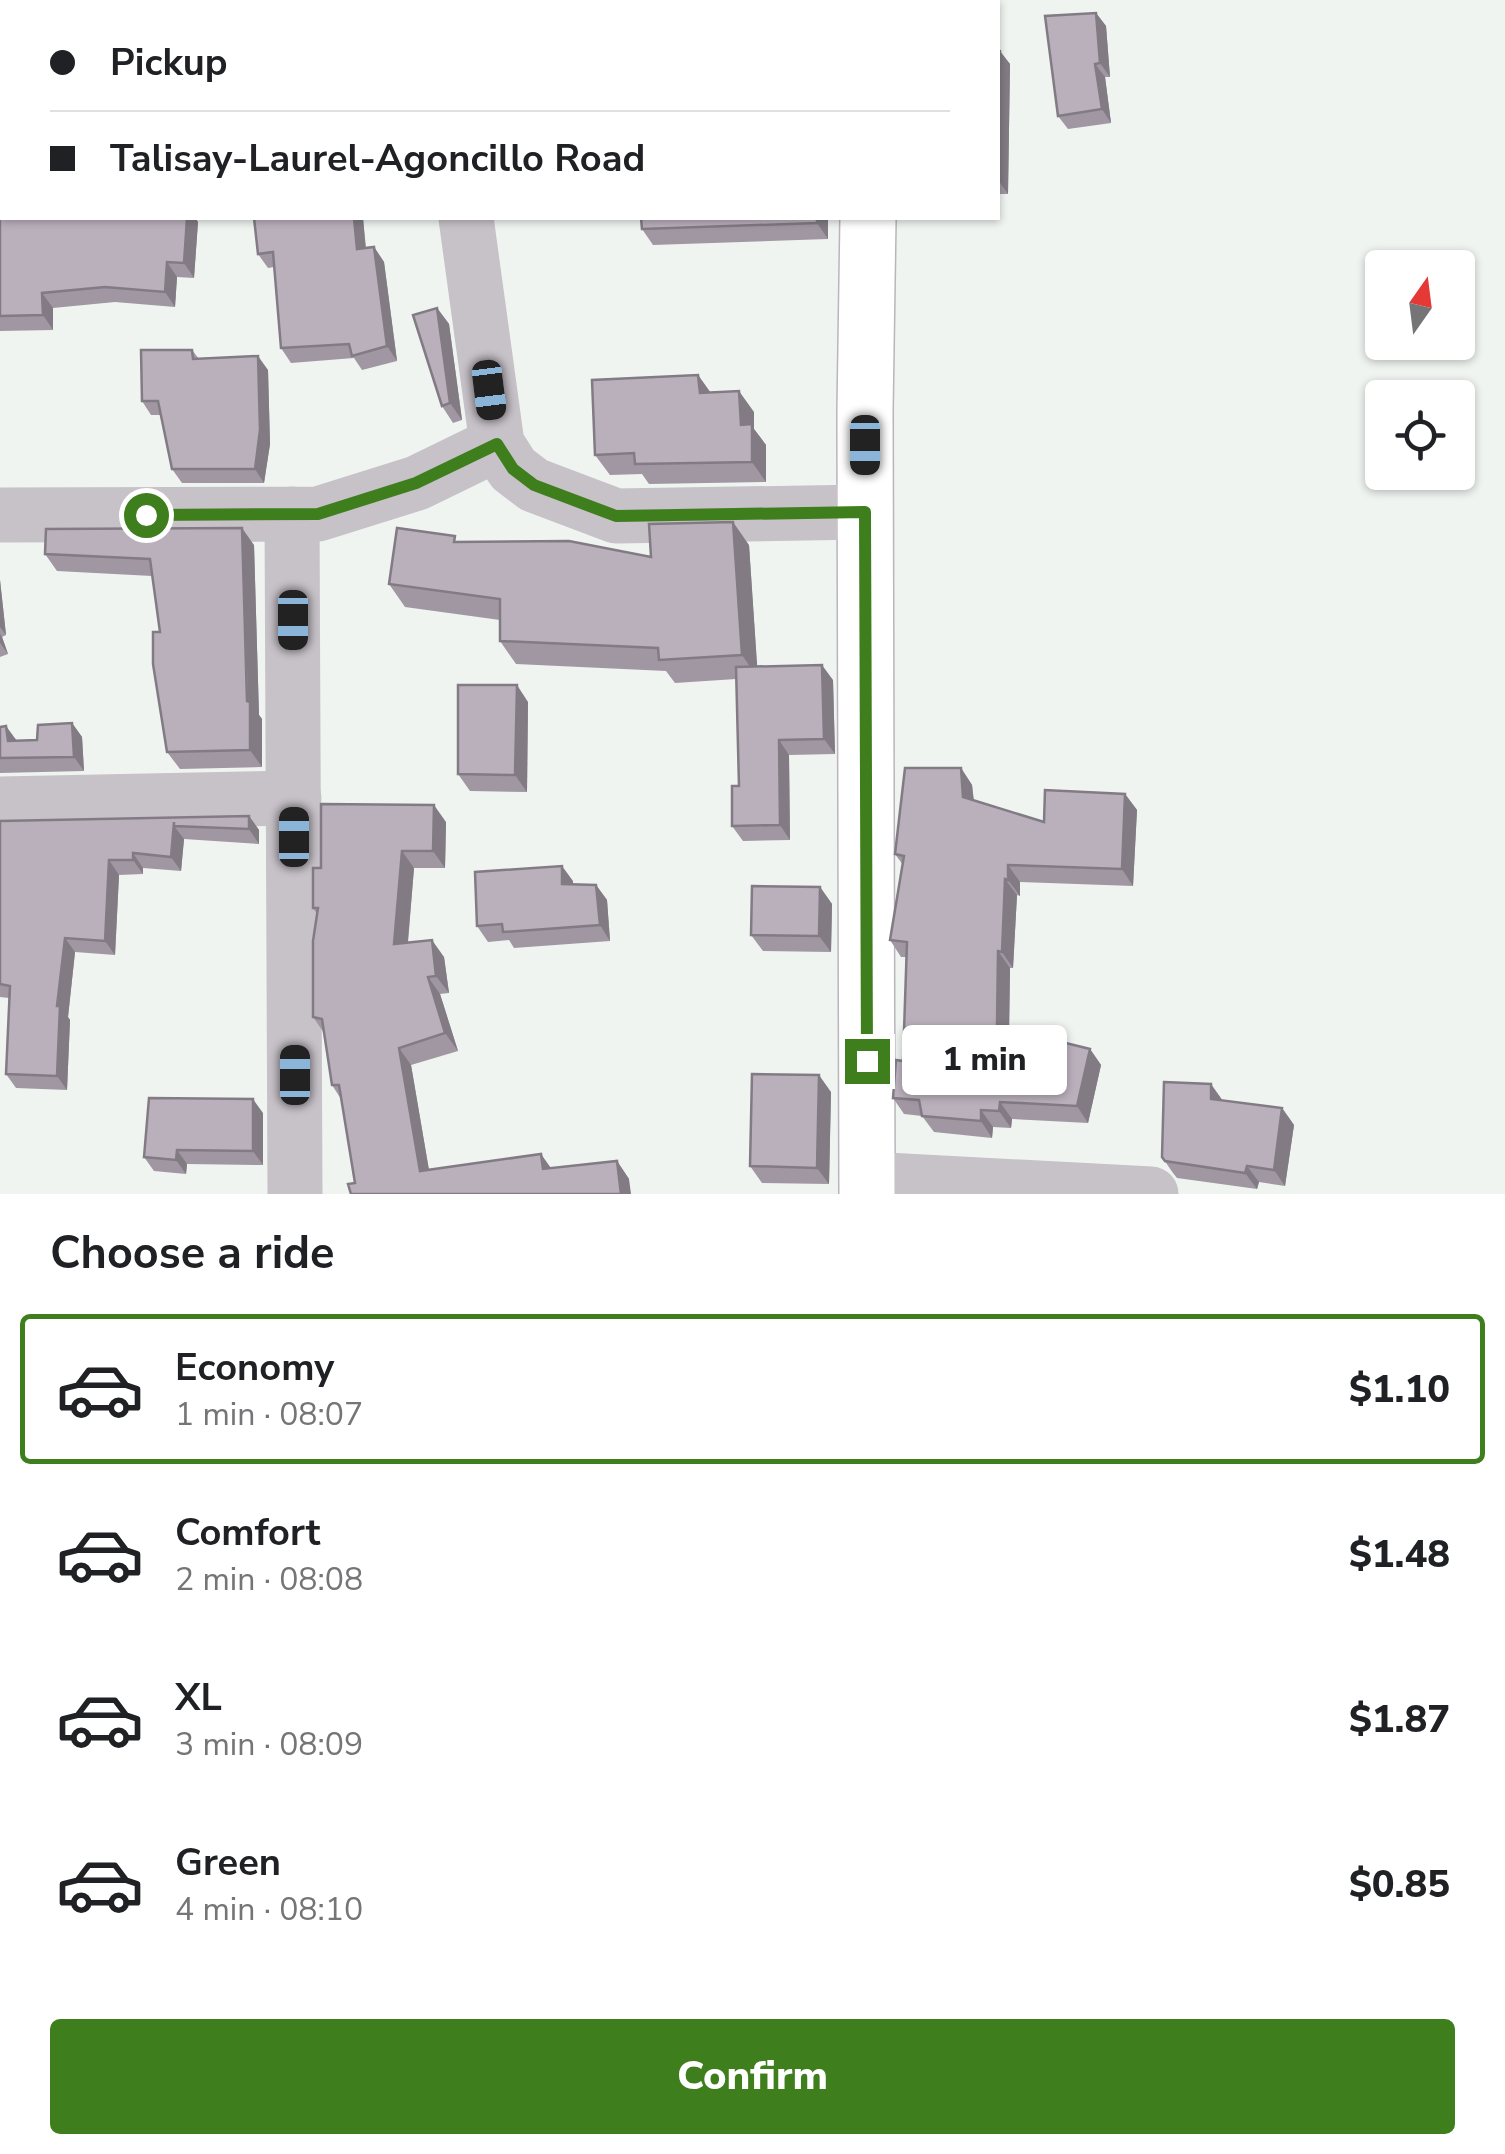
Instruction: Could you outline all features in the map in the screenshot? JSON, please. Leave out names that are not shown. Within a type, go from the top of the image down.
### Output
[{"type":"main road","points":[[867,1186],[868,220]]},
{"type":"street","points":[[466,220],[497,444],[513,469],[534,485],[616,516],[865,512]]},
{"type":"street","points":[[0,515],[318,514],[416,483],[497,444]]},
{"type":"street","points":[[292,514],[296,1194]]},
{"type":"street","points":[[0,804],[294,798]]},
{"type":"street","points":[[867,1186],[1150,1194]]},
{"type":"building","points":[[1096,13],[1100,63],[1095,64],[1102,109],[1058,116],[1045,16]]},
{"type":"building","points":[[0,220],[187,220],[184,263],[167,262],[165,292],[105,287],[42,293],[43,315],[0,316]]},
{"type":"building","points":[[254,220],[354,220],[357,249],[374,247],[387,346],[352,356],[349,344],[281,348],[273,252],[258,254]]},
{"type":"building","points":[[641,220],[817,220],[817,223],[642,229]]},
{"type":"building","points":[[437,308],[450,403],[442,406],[413,315]]},
{"type":"building","points":[[141,350],[192,350],[193,359],[258,356],[260,430],[255,469],[172,469],[158,401],[142,401]]},
{"type":"building","points":[[698,375],[700,393],[739,391],[741,425],[752,424],[752,462],[635,464],[634,453],[595,455],[592,380]]},
{"type":"building","points":[[733,522],[742,655],[659,660],[658,648],[500,641],[500,599],[389,584],[397,528],[455,536],[454,542],[569,541],[651,557],[649,524]]},
{"type":"building","points":[[242,528],[250,750],[167,752],[153,664],[153,632],[160,632],[150,559],[45,554],[46,529]]},
{"type":"building","points":[[822,665],[824,739],[779,740],[780,825],[732,826],[732,786],[739,786],[736,667]]},
{"type":"building","points":[[458,685],[517,685],[515,775],[458,774]]},
{"type":"building","points":[[72,723],[74,757],[0,758],[0,727],[6,726],[8,741],[37,740],[38,725]]},
{"type":"building","points":[[905,768],[961,768],[963,797],[1044,822],[1045,790],[1125,794],[1122,869],[1008,865],[1008,880],[1005,879],[1002,952],[998,951],[997,1026],[1090,1049],[1077,1106],[1000,1102],[999,1111],[981,1110],[981,1121],[922,1116],[919,1100],[893,1098],[896,1060],[903,1061],[907,942],[890,940],[904,856],[895,854]]},
{"type":"building","points":[[321,804],[434,805],[433,851],[402,851],[394,944],[432,940],[436,976],[428,977],[445,1033],[399,1048],[420,1171],[541,1154],[543,1169],[617,1161],[621,1194],[351,1194],[348,1184],[355,1183],[339,1085],[332,1085],[322,1019],[313,1017],[313,941],[318,908],[313,908],[313,868],[321,868]]},
{"type":"building","points":[[249,816],[249,829],[174,826],[174,822],[171,857],[133,853],[133,860],[109,860],[105,941],[65,938],[57,1006],[57,1076],[6,1074],[10,986],[0,984],[0,821]]},
{"type":"building","points":[[562,866],[562,884],[596,885],[600,925],[503,932],[502,924],[477,926],[475,872]]},
{"type":"building","points":[[752,886],[820,887],[819,936],[751,935]]},
{"type":"building","points":[[752,1074],[819,1075],[817,1168],[750,1166]]},
{"type":"building","points":[[1164,1082],[1211,1084],[1211,1099],[1282,1108],[1274,1170],[1247,1166],[1245,1173],[1165,1161]]},
{"type":"building","points":[[149,1098],[253,1099],[253,1151],[177,1150],[176,1160],[144,1157]]},
{"type":"route","points":[[146,515],[318,514],[416,483],[497,444],[513,469],[534,485],[616,516],[865,512],[867,1061]]}]
